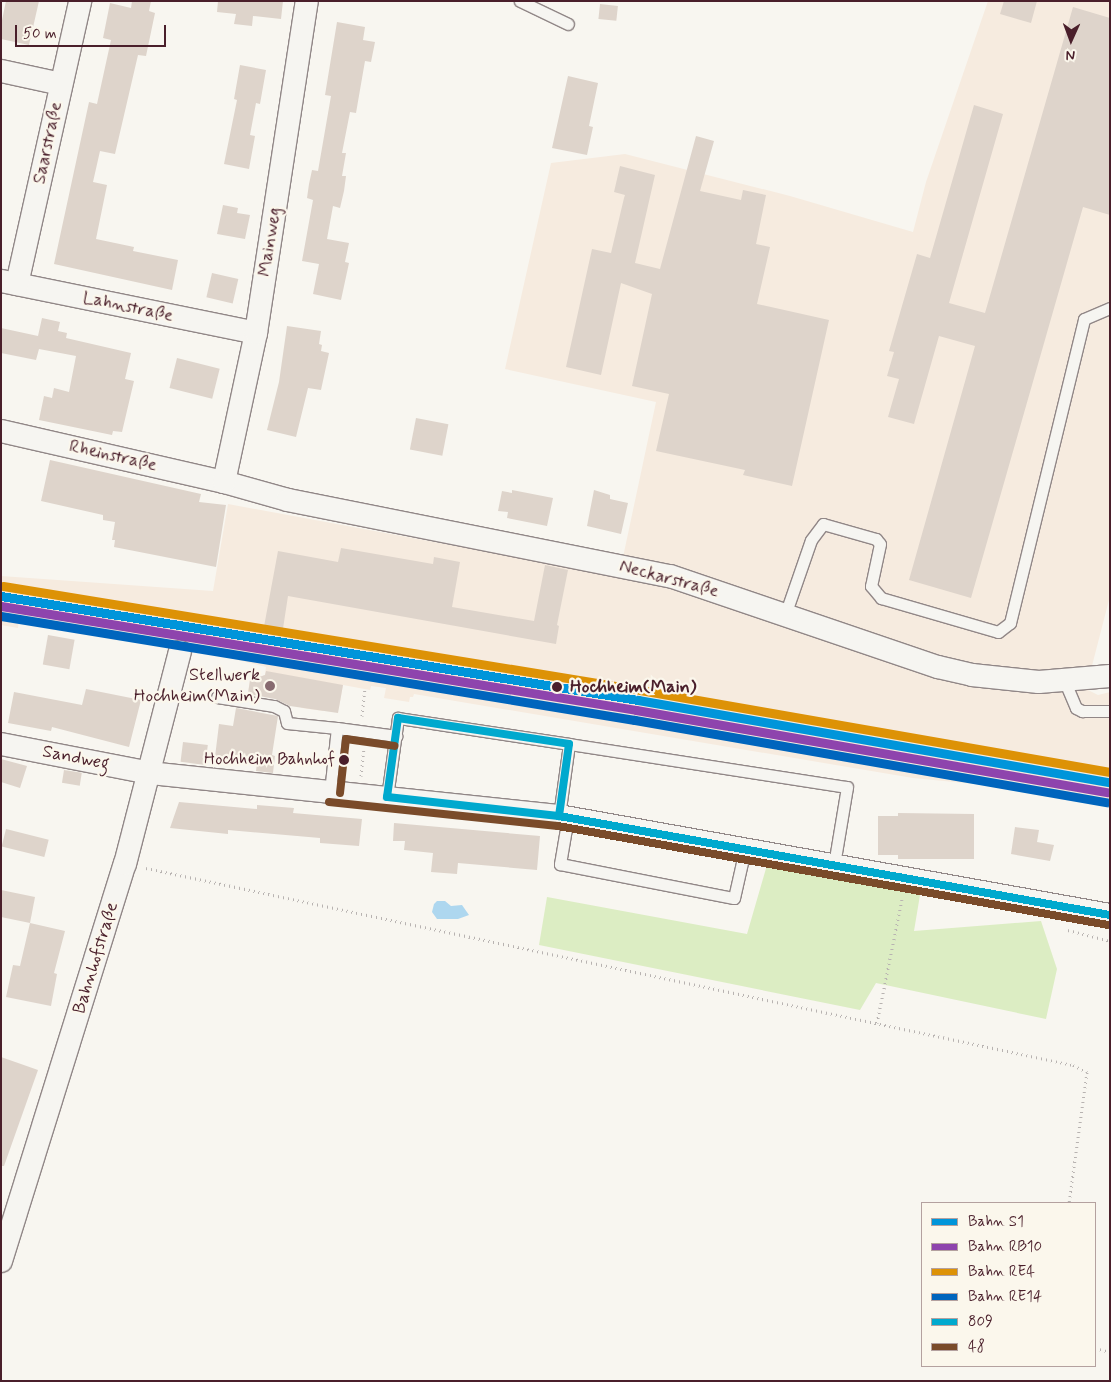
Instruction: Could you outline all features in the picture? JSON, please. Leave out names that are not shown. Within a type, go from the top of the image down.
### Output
[{"type":"street","name":"Saarstraße","points":[[9,282],[61,84],[80,1]]},
{"type":"street","name":"Mainweg","points":[[224,482],[256,334],[307,1]]},
{"type":"street","points":[[1,71],[61,84]]},
{"type":"street","name":"Lahnstraße","points":[[9,282],[256,334]]},
{"type":"street","name":"Rheinstraße","points":[[1,431],[224,482]]},
{"type":"street","name":"Neckarstraße","points":[[224,482],[288,500],[644,570],[697,584],[938,667],[1004,680],[1065,682],[1110,676]]},
{"type":"street","name":"Bahnhofstraße","points":[[1,1261],[125,864],[180,652]]},
{"type":"street","name":"Sandweg","points":[[1,744],[150,773],[564,816],[1110,915]]},
{"type":"lane","points":[[520,1],[568,24]]},
{"type":"lane","points":[[785,615],[811,540],[822,524],[876,539],[880,544],[871,586],[881,598],[998,632],[1010,623],[1084,319],[1110,308]]},
{"type":"lane","points":[[1065,682],[1076,708],[1082,711],[1110,710]]},
{"type":"lane","points":[[217,697],[274,706],[284,711],[287,722],[396,736]]},
{"type":"lane","points":[[387,797],[398,718],[569,744],[847,787],[834,865]]},
{"type":"lane","points":[[330,792],[337,728]]},
{"type":"lane","points":[[569,744],[560,864],[734,898],[745,849]]},
{"type":"path","points":[[362,773],[365,742]]},
{"type":"path","points":[[125,864],[1073,1065],[1088,1072],[1069,1202]]},
{"type":"path","points":[[876,1023],[907,878]]},
{"type":"path","points":[[1096,1348],[1110,1352]]},
{"type":"shaded area","points":[[988,1],[1110,1],[1110,596],[1086,689],[1098,695],[1110,692],[1110,805],[1005,787],[913,778],[414,694],[413,697],[410,697],[409,702],[384,698],[386,688],[371,686],[370,690],[343,685],[339,707],[325,705],[323,711],[302,708],[289,699],[248,692],[250,680],[265,675],[266,667],[169,643],[19,618],[18,628],[1,625],[1,576],[213,591],[228,504],[619,576],[656,402],[505,369],[551,163],[625,154],[790,196],[913,232],[926,182]]},
{"type":"green space","points":[[767,865],[920,895],[914,931],[1041,921],[1057,969],[1046,1019],[876,983],[860,1010],[539,945],[547,897],[747,934]]},
{"type":"water","points":[[437,901],[445,901],[451,906],[462,905],[469,915],[458,919],[437,919],[432,912]]},
{"type":"building","points":[[6,1],[39,1],[29,45],[1,39],[1,25]]},
{"type":"building","points":[[132,1],[151,1],[149,11],[155,13],[146,56],[138,55],[115,154],[100,151],[93,182],[107,185],[96,239],[134,247],[133,251],[178,260],[172,290],[54,264],[89,102],[97,104],[111,40],[103,38],[110,3],[131,8]]},
{"type":"building","points":[[218,1],[283,1],[281,19],[253,16],[252,26],[234,24],[236,14],[217,12]]},
{"type":"building","points":[[1004,1],[1037,1],[1031,23],[1000,14]]},
{"type":"building","points":[[600,4],[618,6],[616,21],[598,19]]},
{"type":"building","points":[[1073,7],[1110,18],[1110,215],[1083,207],[971,598],[909,580],[975,346],[939,336],[914,424],[888,417],[899,379],[887,376],[894,352],[889,351],[917,254],[930,258],[974,105],[1003,114],[949,303],[985,313]]},
{"type":"building","points":[[337,22],[365,27],[363,40],[375,42],[371,62],[365,61],[356,113],[350,112],[342,153],[346,153],[342,176],[346,176],[344,191],[340,208],[333,206],[327,239],[349,243],[345,262],[349,263],[341,300],[313,294],[319,264],[302,261],[313,200],[307,198],[309,184],[312,170],[318,171],[331,96],[325,95]]},
{"type":"building","points":[[240,65],[266,70],[260,104],[256,103],[250,135],[255,136],[249,169],[224,164],[237,100],[234,99]]},
{"type":"building","points":[[568,76],[598,83],[589,126],[593,127],[587,155],[552,148]]},
{"type":"building","points":[[696,136],[714,141],[700,191],[741,200],[743,190],[766,195],[756,244],[770,247],[757,304],[829,320],[792,486],[743,475],[745,470],[656,451],[669,394],[632,386],[652,294],[621,283],[601,375],[566,367],[592,249],[611,253],[625,195],[614,192],[620,166],[655,175],[635,263],[660,269]]},
{"type":"building","points":[[223,205],[238,208],[237,213],[250,215],[245,239],[217,234]]},
{"type":"building","points":[[212,273],[238,279],[233,303],[206,297]]},
{"type":"building","points":[[42,318],[60,322],[58,331],[67,333],[66,338],[131,353],[125,379],[134,381],[122,432],[113,431],[112,435],[39,420],[44,396],[52,398],[54,388],[69,392],[76,356],[39,349],[36,360],[1,353],[1,328],[38,336]]},
{"type":"building","points":[[287,326],[321,331],[319,344],[322,345],[321,351],[329,353],[321,390],[308,388],[296,437],[267,430],[279,382]]},
{"type":"building","points":[[177,358],[220,369],[212,399],[170,388]]},
{"type":"building","points":[[416,418],[448,424],[442,456],[410,449]]},
{"type":"building","points":[[50,460],[201,494],[199,502],[226,505],[216,567],[114,547],[115,540],[112,540],[115,522],[103,520],[103,515],[41,501]]},
{"type":"building","points":[[512,490],[553,498],[547,526],[507,518],[508,512],[498,511],[502,491],[512,493]]},
{"type":"building","points":[[594,490],[610,495],[610,499],[628,503],[621,534],[587,526]]},
{"type":"building","points":[[341,548],[433,564],[434,557],[460,562],[452,607],[534,621],[545,565],[568,570],[557,625],[559,626],[556,644],[288,596],[282,635],[263,632],[278,551],[338,562]]},
{"type":"building","points":[[48,635],[75,640],[69,669],[43,665]]},
{"type":"building","points":[[266,671],[343,685],[338,713],[290,706],[275,699],[248,694],[250,680],[265,675]]},
{"type":"building","points":[[86,689],[141,700],[129,747],[52,727],[51,731],[8,723],[14,692],[82,705]]},
{"type":"building","points":[[236,708],[278,716],[272,755],[275,756],[273,773],[256,771],[257,763],[215,757],[219,724],[233,726]]},
{"type":"building","points":[[183,742],[208,745],[205,765],[181,762]]},
{"type":"building","points":[[1,759],[27,766],[20,788],[1,782]]},
{"type":"building","points":[[64,770],[82,773],[80,786],[62,783]]},
{"type":"building","points":[[179,802],[257,809],[257,805],[294,808],[293,813],[362,819],[359,846],[320,843],[320,838],[228,830],[228,834],[170,828]]},
{"type":"building","points":[[898,813],[974,814],[974,859],[898,859],[898,855],[878,855],[878,816],[898,816]]},
{"type":"building","points":[[394,823],[540,836],[537,870],[458,863],[457,874],[431,872],[433,853],[404,850],[405,841],[393,841]]},
{"type":"building","points":[[1015,827],[1039,830],[1037,842],[1054,845],[1050,861],[1011,854]]},
{"type":"building","points":[[6,829],[49,840],[44,857],[2,846]]},
{"type":"building","points":[[1,890],[35,897],[30,923],[1,917]]},
{"type":"building","points":[[30,923],[65,931],[54,973],[57,974],[51,1006],[6,997],[13,965],[20,966]]},
{"type":"building","points":[[1,1057],[38,1070],[4,1166],[1,1166]]},
{"type":"rail line","name":"RE4","points":[[3,586],[640,690],[1110,772]]},
{"type":"rail line","name":"S1","points":[[1,596],[638,700],[1110,782]]},
{"type":"rail line","name":"RB10","points":[[1,606],[636,710],[1108,792]]},
{"type":"rail line","name":"RE14","points":[[1,616],[635,720],[1107,802]]},
{"type":"transit line","name":"809","points":[[387,797],[398,718],[569,744],[559,816]]},
{"type":"transit line","name":"48","points":[[340,793],[346,739],[395,746]]},
{"type":"transit line","name":"809","points":[[387,797],[559,816],[1110,915]]},
{"type":"transit line","name":"48","points":[[329,802],[558,826],[1108,925]]},
{"type":"place","name":"Stellwerk Hochheim(Main)","points":[[270,686]]},
{"type":"place","name":"Hochheim(Main)","points":[[557,687]]},
{"type":"place","name":"Hochheim Bahnhof","points":[[344,760]]}]
